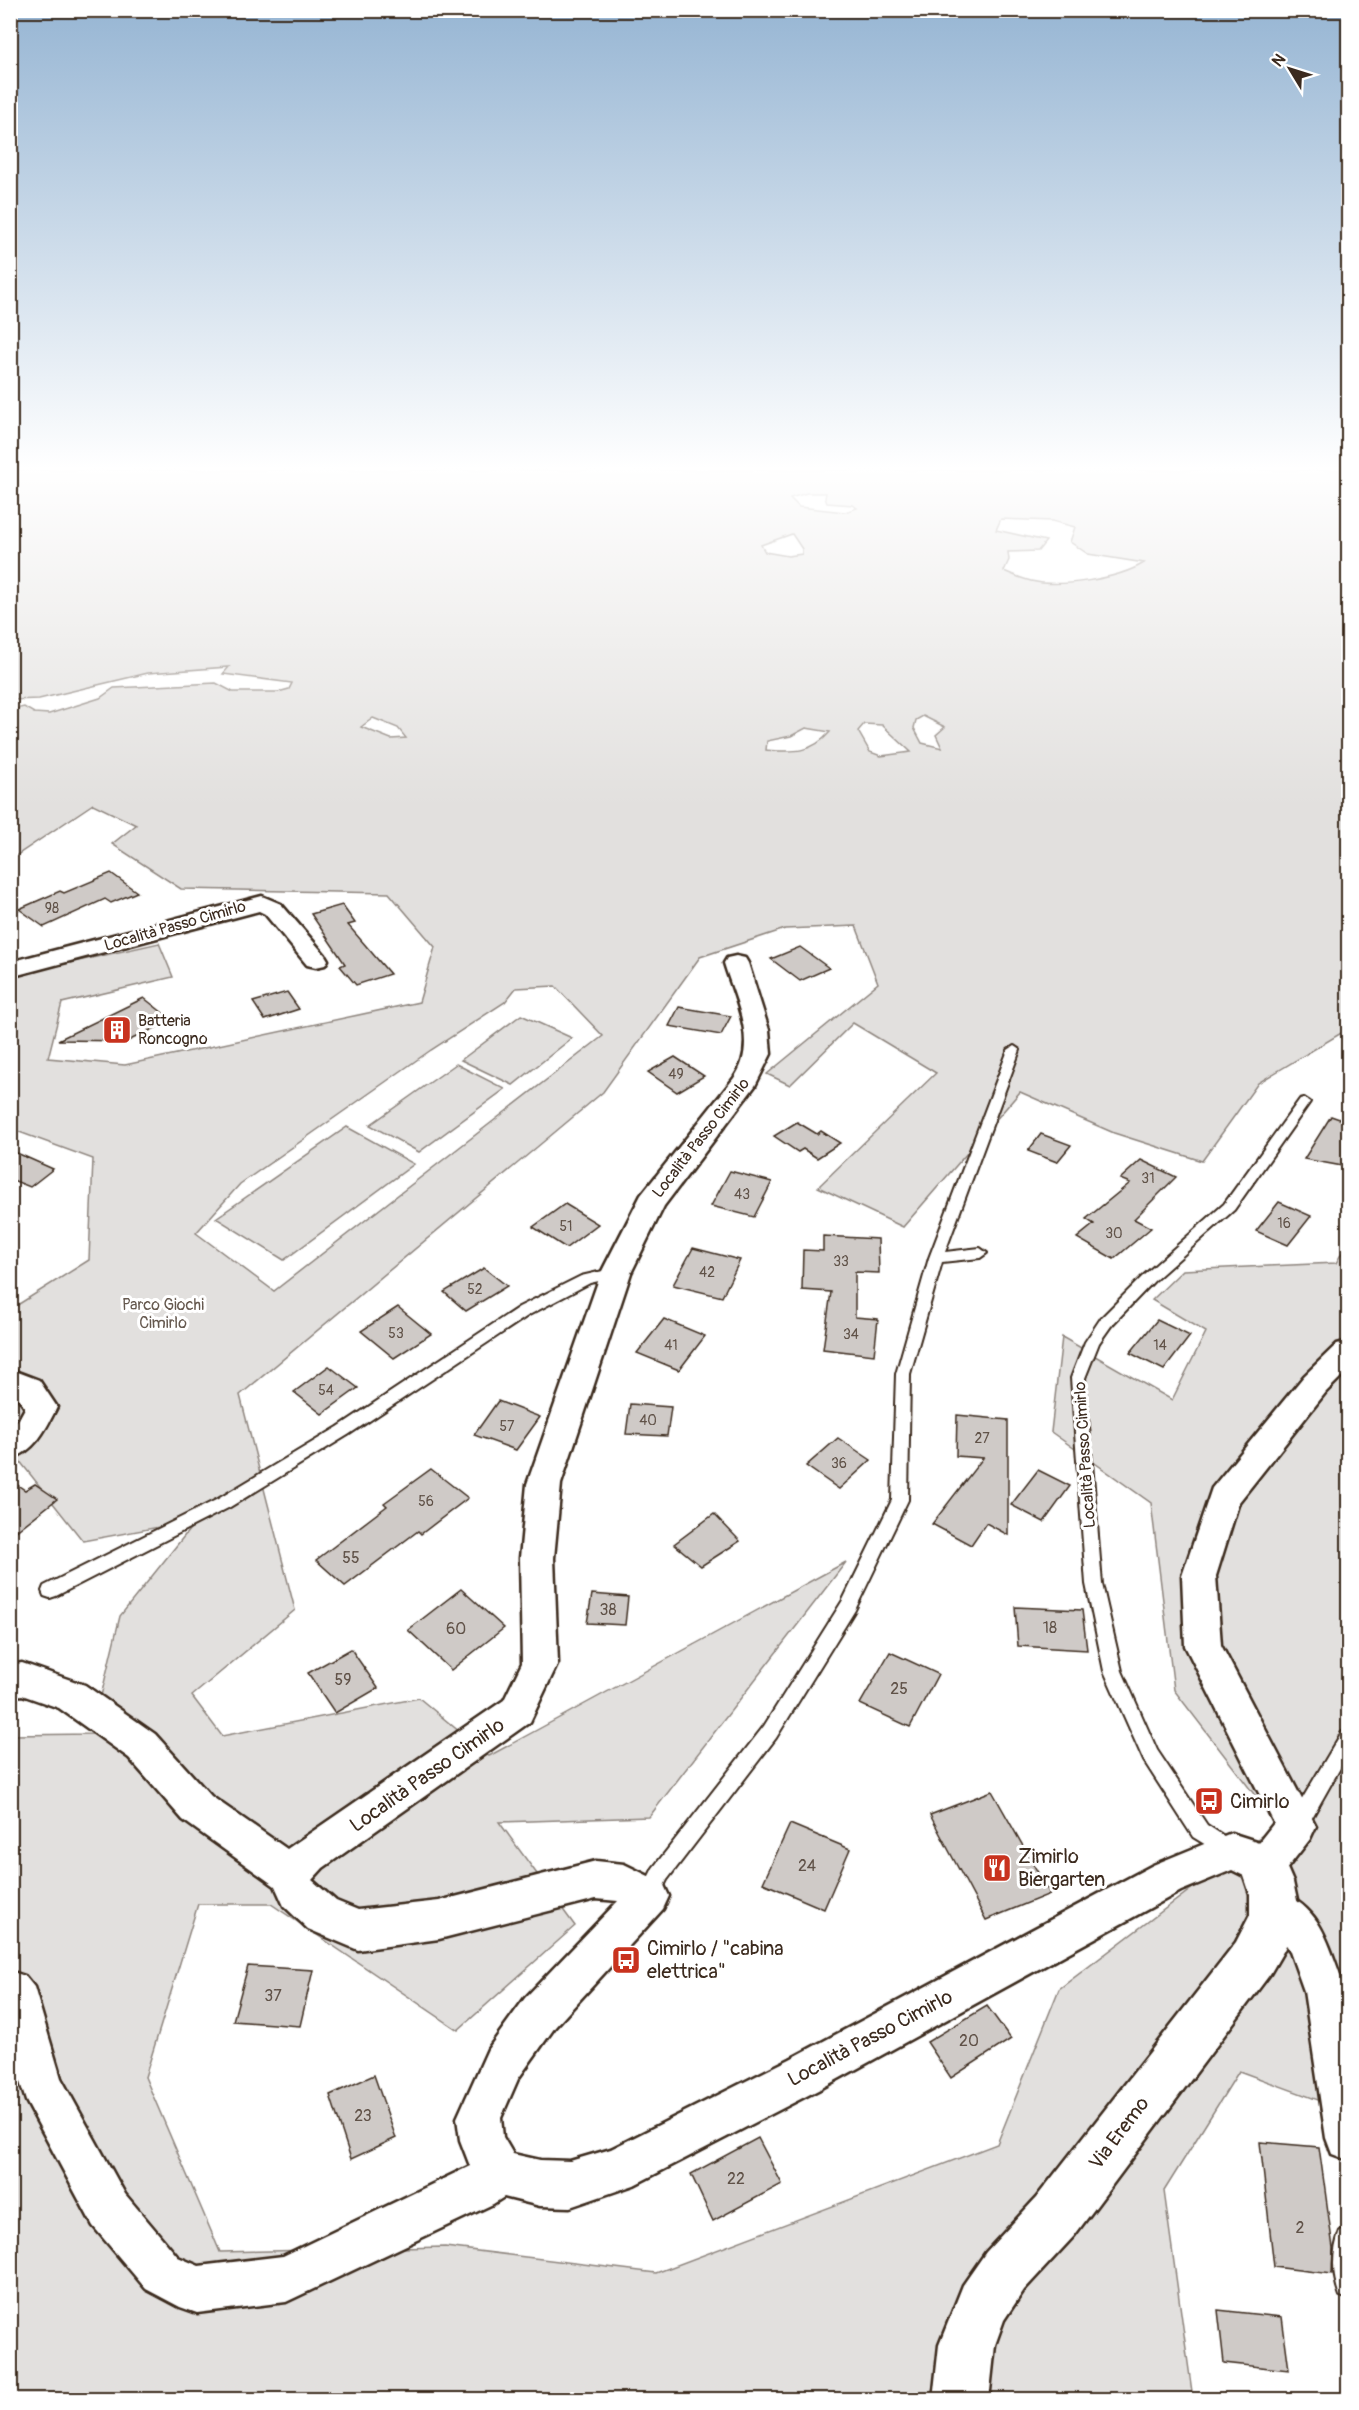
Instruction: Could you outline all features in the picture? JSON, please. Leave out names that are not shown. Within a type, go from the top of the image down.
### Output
[{"type":"street","name":"Località Passo Cimirlo","points":[[10,970],[262,903],[273,909],[316,960]]},
{"type":"street","name":"Località Passo Cimirlo","points":[[289,1873],[309,1855],[353,1827],[518,1711],[540,1663],[537,1558],[543,1484],[616,1274],[651,1202],[751,1073],[759,1050],[756,1031],[736,963]]},
{"type":"street","points":[[1296,1826],[1203,1646],[1199,1576],[1224,1497],[1315,1384],[1348,1352]]},
{"type":"street","points":[[10,1380],[28,1388],[41,1407],[32,1427],[10,1447]]},
{"type":"street","points":[[10,1681],[22,1680],[72,1696],[142,1746],[197,1808],[289,1873],[297,1893],[322,1916],[358,1930],[439,1920],[596,1880],[624,1883],[648,1896],[625,1926],[599,1948],[552,1997],[500,2065],[479,2117],[482,2143],[499,2173],[477,2188],[286,2279],[197,2290],[162,2273],[109,2210],[41,2086],[19,2002],[10,1991]]},
{"type":"street","name":"Località Passo Cimirlo","points":[[499,2173],[540,2183],[570,2184],[618,2169],[805,2074],[1167,1878],[1256,1875],[1296,1826]]},
{"type":"street","points":[[1256,1875],[1306,1938],[1325,1991],[1348,2138]]},
{"type":"street","name":"Via Eremo","points":[[962,2400],[967,2345],[982,2304],[1005,2271],[1055,2217],[1253,1958],[1273,1926],[1256,1875]]},
{"type":"lane","points":[[648,1896],[660,1874],[770,1732],[849,1605],[900,1500],[903,1374],[936,1258],[1014,1050]]},
{"type":"lane","name":"Località Passo Cimirlo","points":[[1256,1875],[1200,1832],[1150,1755],[1113,1671],[1094,1584],[1078,1378],[1092,1342],[1106,1323],[1149,1278],[1229,1207],[1304,1102]]},
{"type":"lane","points":[[936,1258],[980,1253]]},
{"type":"lane","points":[[50,1590],[224,1503],[343,1431],[524,1311],[586,1279],[616,1274]]},
{"type":"lane","name":"Località Passo Cimirlo","points":[[1296,1826],[1348,1738]]},
{"type":"lane","points":[[1348,2239],[1344,2268],[1348,2288]]},
{"type":"green space","name":"Parco Giochi Cimirlo","points":[[11,582],[1348,582],[1348,1029],[1258,1083],[1202,1161],[1114,1133],[1020,1092],[903,1227],[818,1187],[936,1073],[853,1023],[790,1085],[767,1074],[878,983],[856,926],[785,929],[700,957],[603,1092],[240,1395],[295,1610],[192,1696],[222,1736],[419,1698],[489,1756],[846,1562],[649,1817],[499,1822],[575,1926],[458,2030],[271,1904],[198,1904],[145,2077],[220,2252],[445,2247],[656,2273],[997,2144],[1059,1989],[1277,1824],[1174,1690],[1151,1503],[1051,1432],[1062,1337],[1172,1400],[1206,1332],[1152,1300],[1183,1270],[1336,1263],[1348,1242],[1348,2111],[1239,2071],[1164,2191],[1193,2399],[11,2399],[11,1735],[92,1734],[120,1616],[197,1520],[83,1541],[11,1450],[11,1309],[89,1260],[93,1159],[11,1129],[11,976],[159,943],[173,977],[62,1003],[48,1058],[125,1065],[419,1002],[435,947],[389,893],[181,889],[112,844],[136,825],[93,804],[11,859],[11,710],[24,707],[34,713],[49,714],[100,698],[114,688],[216,683],[233,692],[278,692],[289,689],[292,683],[223,674],[229,667],[148,673],[39,699],[11,700]],"holes":[[[923,716],[945,727],[936,735],[942,748],[922,743],[914,728],[916,720]],[[373,718],[398,728],[406,738],[391,739],[361,727]],[[864,724],[882,725],[911,752],[881,756],[870,752],[858,731]],[[806,728],[830,732],[816,744],[801,750],[766,750],[767,741],[791,736]],[[555,986],[603,1036],[274,1291],[196,1233],[240,1184],[431,1050],[505,1002],[516,988]]]},
{"type":"green space","points":[[521,1015],[572,1038],[513,1085],[461,1060]]},
{"type":"green space","points":[[456,1064],[505,1089],[419,1152],[370,1125]]},
{"type":"green space","points":[[347,1127],[414,1164],[284,1260],[216,1218]]},
{"type":"building","points":[[111,873],[137,892],[111,903],[105,899],[44,927],[19,909],[60,891],[64,893]]},
{"type":"building","points":[[342,905],[355,923],[348,925],[390,974],[356,985],[340,966],[345,964],[311,914]]},
{"type":"building","points":[[800,947],[829,968],[800,981],[771,959]]},
{"type":"building","points":[[287,992],[299,1009],[265,1020],[253,1002]]},
{"type":"building","name":"Batteria Roncogno","points":[[144,998],[172,1020],[128,1041],[58,1040]]},
{"type":"building","points":[[679,1007],[731,1016],[721,1035],[669,1026]]},
{"type":"building","points":[[675,1057],[704,1076],[677,1092],[648,1072]]},
{"type":"building","points":[[1331,1116],[1348,1122],[1348,1167],[1304,1159]]},
{"type":"building","points":[[797,1122],[817,1134],[821,1131],[840,1143],[817,1158],[803,1149],[798,1152],[774,1136]]},
{"type":"building","points":[[1041,1134],[1071,1145],[1057,1162],[1028,1151]]},
{"type":"building","points":[[10,1150],[53,1169],[30,1187],[10,1179]]},
{"type":"building","points":[[1141,1160],[1176,1177],[1134,1219],[1151,1228],[1114,1259],[1077,1238],[1094,1224],[1086,1219],[1130,1183],[1120,1179]]},
{"type":"building","points":[[730,1171],[772,1182],[754,1217],[711,1206]]},
{"type":"building","points":[[1279,1202],[1311,1216],[1288,1245],[1256,1231]]},
{"type":"building","points":[[565,1204],[598,1224],[566,1248],[533,1227]]},
{"type":"building","points":[[823,1236],[878,1239],[879,1273],[855,1272],[855,1317],[878,1319],[874,1355],[823,1349],[831,1292],[802,1290],[803,1250],[823,1251]]},
{"type":"building","points":[[693,1248],[740,1260],[722,1297],[673,1285]]},
{"type":"building","points":[[484,1268],[507,1286],[466,1311],[444,1292]]},
{"type":"building","points":[[398,1307],[431,1334],[394,1358],[361,1331]]},
{"type":"building","points":[[664,1319],[705,1336],[679,1370],[637,1353]]},
{"type":"building","points":[[1157,1320],[1190,1336],[1164,1370],[1130,1353]]},
{"type":"building","points":[[329,1366],[358,1388],[322,1414],[294,1392]]},
{"type":"building","points":[[498,1401],[540,1417],[516,1450],[474,1435]]},
{"type":"building","points":[[630,1404],[671,1407],[667,1436],[626,1434]]},
{"type":"building","points":[[957,1415],[1008,1420],[1008,1535],[986,1523],[971,1545],[932,1524],[983,1458],[956,1456]]},
{"type":"building","points":[[838,1438],[871,1460],[839,1489],[806,1466]]},
{"type":"building","points":[[431,1469],[468,1498],[421,1534],[418,1531],[345,1586],[316,1560],[387,1506],[384,1503]]},
{"type":"building","points":[[1038,1470],[1070,1486],[1044,1522],[1011,1505]]},
{"type":"building","points":[[10,1480],[25,1490],[35,1484],[57,1499],[10,1536]]},
{"type":"building","points":[[714,1514],[740,1541],[701,1566],[674,1544]]},
{"type":"building","points":[[461,1589],[504,1628],[451,1670],[408,1630]]},
{"type":"building","points":[[592,1594],[628,1597],[625,1625],[587,1623]]},
{"type":"building","points":[[1015,1607],[1082,1610],[1087,1650],[1018,1646]]},
{"type":"building","points":[[351,1649],[378,1688],[335,1713],[308,1673]]},
{"type":"building","points":[[890,1652],[938,1674],[910,1727],[860,1704]]},
{"type":"building","name":"Zimirlo Biergarten","points":[[992,1791],[1050,1894],[986,1920],[930,1815]]},
{"type":"building","points":[[790,1824],[850,1849],[824,1909],[763,1883]]},
{"type":"building","points":[[248,1966],[313,1970],[300,2026],[233,2021]]},
{"type":"building","points":[[987,2006],[1011,2039],[951,2078],[927,2042]]},
{"type":"building","points":[[374,2075],[396,2138],[351,2159],[330,2095]]},
{"type":"building","points":[[758,2138],[782,2184],[713,2221],[691,2174]]},
{"type":"building","points":[[1260,2142],[1319,2147],[1333,2248],[1332,2274],[1274,2267]]},
{"type":"building","points":[[1218,2310],[1282,2317],[1289,2370],[1224,2363]]},
{"type":"place","name":"Batteria Roncogno","points":[[117,1030]]},
{"type":"place","name":"Cimirlo","points":[[1209,1801]]},
{"type":"place","name":"Zimirlo Biergarten","points":[[997,1868]]},
{"type":"place","name":"Cimirlo / \"cabina elettrica\"","points":[[626,1960]]}]
